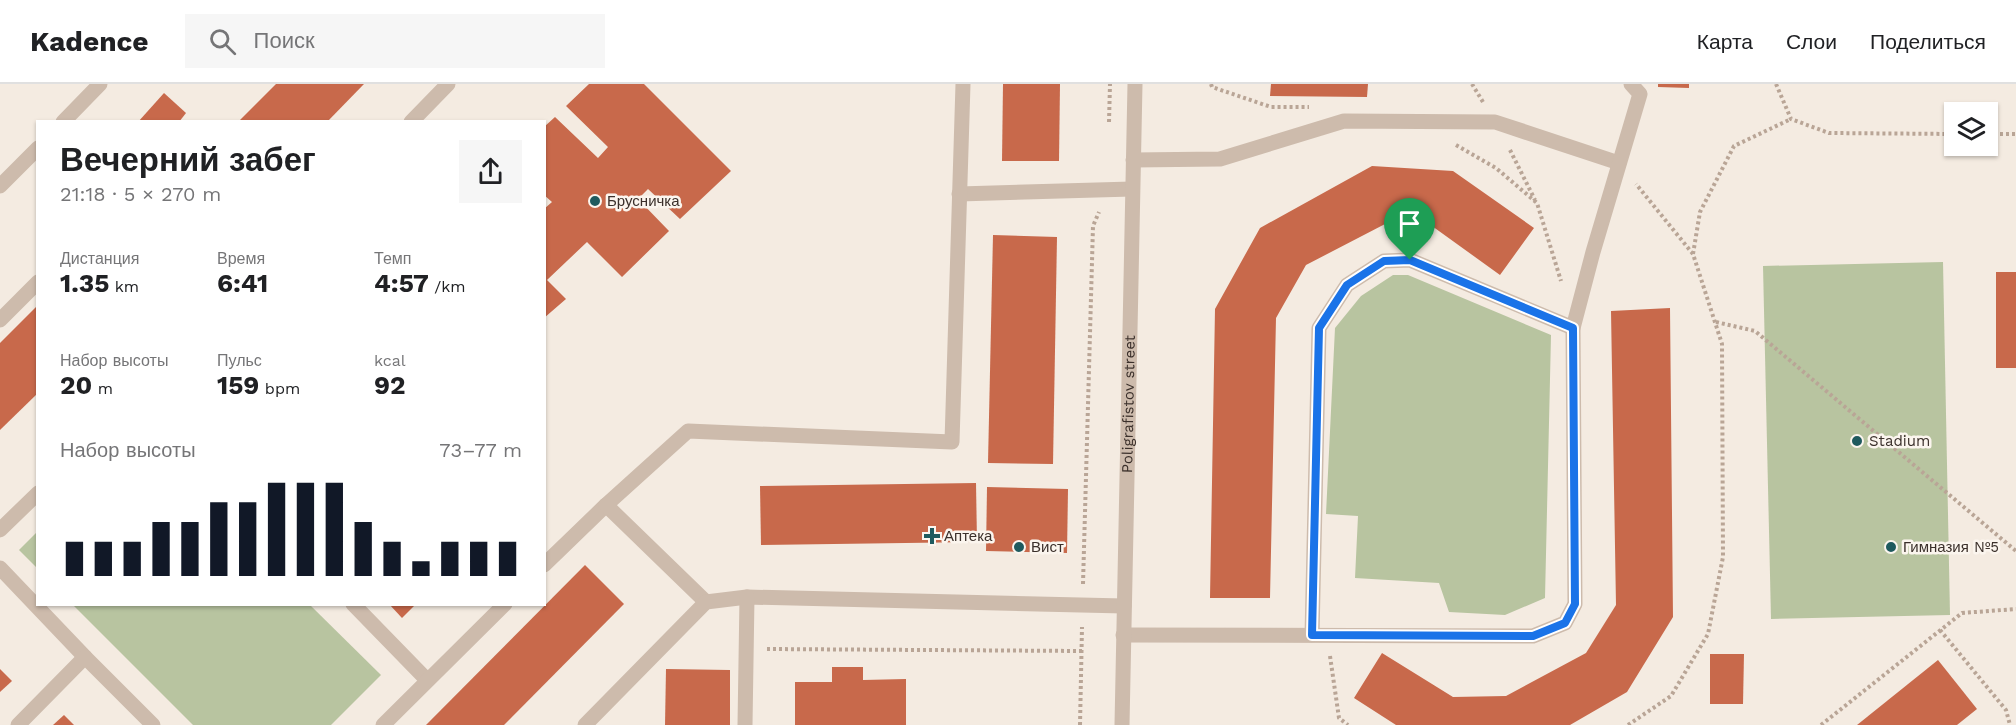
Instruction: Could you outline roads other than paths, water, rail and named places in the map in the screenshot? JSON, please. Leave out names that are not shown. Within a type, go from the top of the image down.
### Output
[{"type":"street","points":[[65,120],[100,84]]},
{"type":"street","points":[[413,120],[448,84]]},
{"type":"street","points":[[546,563],[688,431],[952,442],[963,84]]},
{"type":"street","name":"Poligrafistov street","points":[[1122,725],[1135,84]]},
{"type":"street","points":[[1123,635],[1533,636],[1565,623],[1575,604],[1573,328],[1640,94],[1631,84]]},
{"type":"street","points":[[1132,160],[1220,159],[1344,121],[1495,122],[1619,163]]},
{"type":"street","points":[[0,186],[36,150]]},
{"type":"street","points":[[960,194],[1132,189]]},
{"type":"street","points":[[1320,635],[1319,328],[1347,285],[1384,261],[1410,260],[1573,328]]},
{"type":"street","points":[[0,320],[36,284]]},
{"type":"street","points":[[0,530],[36,495]]},
{"type":"street","points":[[606,505],[706,602]]},
{"type":"street","points":[[0,568],[36,606]]},
{"type":"street","points":[[745,725],[747,597]]},
{"type":"street","points":[[585,725],[706,602],[747,597],[1124,606]]},
{"type":"street","points":[[36,606],[153,725]]},
{"type":"street","points":[[355,606],[428,680]]},
{"type":"street","points":[[383,725],[503,606]]},
{"type":"street","points":[[18,725],[85,657]]},
{"type":"place","name":"Брусничка","points":[[595,201]]},
{"type":"place","name":"Stadium","points":[[1857,441]]},
{"type":"place","name":"Аптека","points":[[932,536]]},
{"type":"place","name":"Вист","points":[[1019,547]]},
{"type":"place","name":"Гимназия №5","points":[[1891,547]]}]
